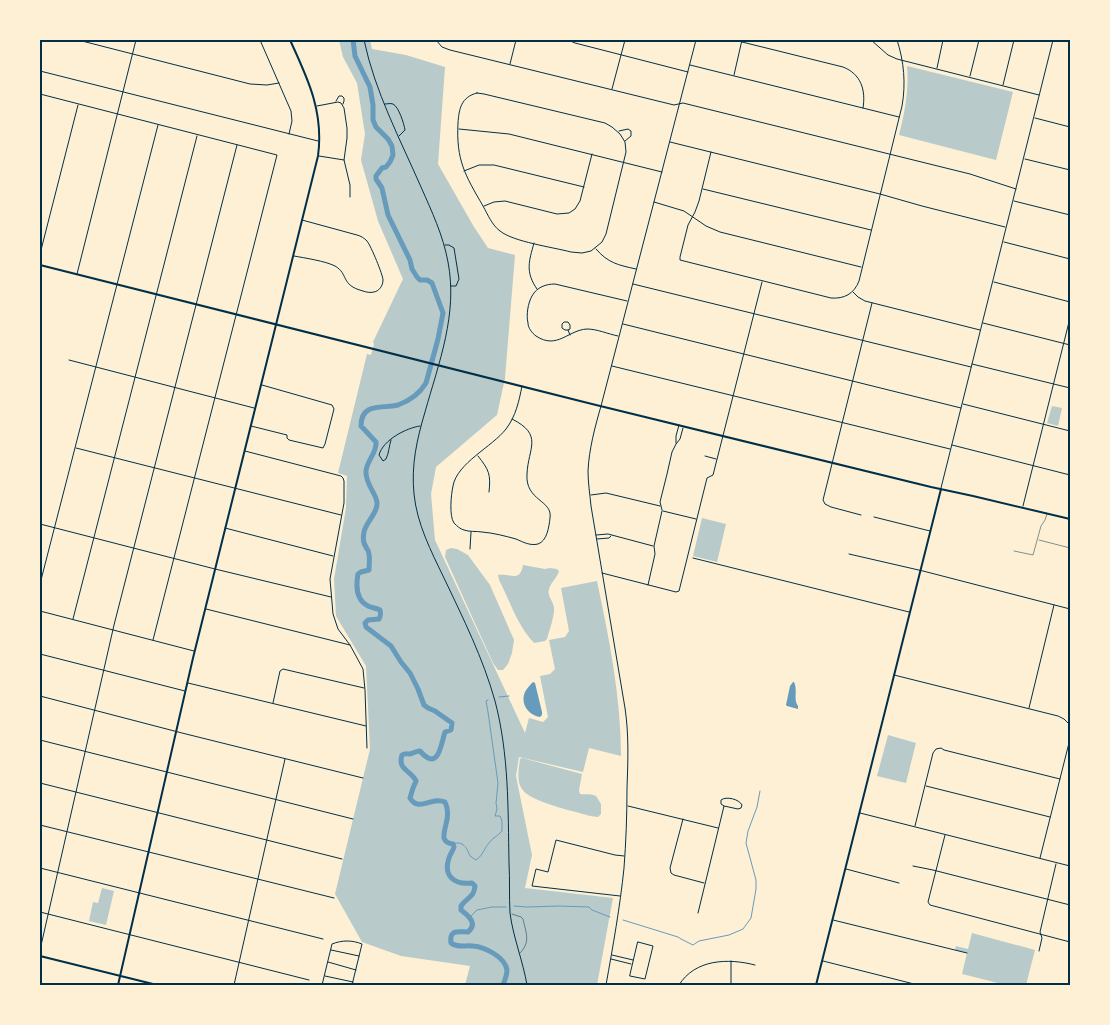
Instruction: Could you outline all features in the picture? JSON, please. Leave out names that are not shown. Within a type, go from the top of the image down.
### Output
[{"type":"main road","points":[[118,985],[185,691],[318,156],[320,124],[317,106],[290,40]]},
{"type":"main road","points":[[40,265],[600,406],[1070,519]]},
{"type":"main road","points":[[816,985],[941,489]]},
{"type":"main road","points":[[40,956],[157,985]]},
{"type":"street","points":[[78,40],[250,84],[267,85],[279,83]]},
{"type":"street","points":[[77,275],[136,40]]},
{"type":"street","points":[[260,40],[291,113],[292,122],[289,134]]},
{"type":"street","points":[[364,40],[372,73],[398,137],[436,221],[445,245],[448,262],[451,286],[448,328],[414,454],[414,496],[424,535],[481,658],[495,701],[503,737],[508,790],[510,913],[527,985]]},
{"type":"street","points":[[436,40],[440,46],[450,50],[674,105],[686,104],[890,154],[978,176],[1016,189]]},
{"type":"street","points":[[510,64],[516,40]]},
{"type":"street","points":[[568,40],[688,72]]},
{"type":"street","points":[[612,90],[625,40]]},
{"type":"street","points":[[606,985],[621,896],[625,856],[628,725],[607,608],[590,495],[588,476],[590,454],[600,406],[696,40]]},
{"type":"street","points":[[870,40],[888,54],[902,60],[1040,95]]},
{"type":"street","points":[[711,152],[698,206],[688,225],[680,260],[833,298],[844,297],[853,292],[857,286],[900,117],[904,87],[903,66],[896,40]]},
{"type":"street","points":[[937,69],[944,40]]},
{"type":"street","points":[[970,77],[979,40]]},
{"type":"street","points":[[1003,85],[1014,40]]},
{"type":"street","points":[[941,489],[1054,40]]},
{"type":"street","points":[[734,76],[742,41],[843,67],[856,76],[862,86],[864,96],[863,108]]},
{"type":"street","points":[[689,65],[900,117]]},
{"type":"street","points":[[40,71],[320,142]]},
{"type":"street","points":[[477,93],[594,121],[608,125],[618,132],[624,142],[626,152],[606,234],[602,242],[595,248],[578,253],[512,237],[502,232],[493,224],[464,171],[458,150],[458,128],[460,106],[468,96],[477,93]]},
{"type":"street","points":[[40,94],[277,155],[153,640]]},
{"type":"street","points":[[336,102],[339,96],[344,98],[342,104],[347,132],[344,160],[350,185],[350,197]]},
{"type":"street","points":[[317,106],[336,102],[342,104]]},
{"type":"street","points":[[40,254],[78,104]]},
{"type":"street","points":[[384,104],[394,104],[401,116],[405,130],[398,137]]},
{"type":"street","points":[[1034,117],[1070,127]]},
{"type":"street","points":[[40,584],[158,124]]},
{"type":"street","points":[[458,128],[509,134],[662,172]]},
{"type":"street","points":[[618,132],[631,130],[631,136],[624,142]]},
{"type":"street","points":[[73,619],[198,135]]},
{"type":"street","points":[[669,142],[1006,227]]},
{"type":"street","points":[[40,950],[113,630],[238,145]]},
{"type":"street","points":[[483,206],[505,201],[557,214],[565,214],[572,211],[578,206],[592,154]]},
{"type":"street","points":[[318,156],[344,160]]},
{"type":"street","points":[[1024,158],[1070,170]]},
{"type":"street","points":[[464,171],[479,165],[494,165],[584,187]]},
{"type":"street","points":[[702,189],[871,230]]},
{"type":"street","points":[[1013,201],[1070,215]]},
{"type":"street","points":[[654,202],[680,209],[706,226],[720,232],[862,267]]},
{"type":"street","points":[[293,255],[335,266],[341,271],[350,286],[358,290],[371,293],[378,290],[382,283],[383,278],[369,244],[360,235],[302,220]]},
{"type":"street","points":[[1003,241],[1070,258]]},
{"type":"street","points":[[534,243],[529,270],[531,278],[538,289]]},
{"type":"street","points":[[445,245],[454,248],[459,279],[456,286],[451,286]]},
{"type":"street","points":[[595,248],[611,262],[636,269]]},
{"type":"street","points":[[602,573],[678,592],[707,478],[713,475],[762,281]]},
{"type":"street","points":[[993,282],[1070,302]]},
{"type":"street","points":[[619,336],[589,329],[580,330],[557,341],[538,337],[530,329],[528,321],[529,303],[538,289],[547,285],[558,284],[628,302]]},
{"type":"street","points":[[632,284],[971,367]]},
{"type":"street","points":[[853,292],[861,299],[872,303],[981,330]]},
{"type":"street","points":[[861,514],[831,507],[824,503],[824,496],[872,303]]},
{"type":"street","points":[[1022,507],[1070,318]]},
{"type":"street","points":[[982,323],[1070,345]]},
{"type":"street","points":[[622,324],[961,408]]},
{"type":"street","points":[[568,330],[570,335]]},
{"type":"street","points":[[69,360],[255,408]]},
{"type":"street","points":[[972,364],[1070,388]]},
{"type":"street","points":[[611,365],[951,449]]},
{"type":"street","points":[[250,426],[287,435],[289,440],[323,448],[334,409],[332,405],[260,385]]},
{"type":"street","points":[[512,419],[525,427],[532,438],[527,471],[528,487],[550,510],[546,535],[541,542],[532,545],[498,534],[460,529],[456,526],[451,514],[454,482],[459,473],[502,434],[517,408],[522,386]]},
{"type":"street","points":[[962,404],[1070,431]]},
{"type":"street","points":[[648,585],[662,510],[660,502],[676,444],[679,425]]},
{"type":"street","points":[[391,440],[388,447],[388,455],[383,461],[379,455],[380,450],[391,440],[411,428],[421,426]]},
{"type":"street","points":[[676,444],[680,439],[683,426]]},
{"type":"street","points":[[952,445],[1070,475]]},
{"type":"street","points":[[75,448],[342,515]]},
{"type":"street","points":[[244,451],[343,478],[344,500],[330,579],[333,614],[335,623],[362,665],[365,688],[367,748]]},
{"type":"street","points":[[478,455],[487,466],[490,474],[489,492]]},
{"type":"street","points":[[705,456],[717,459]]},
{"type":"street","points":[[590,495],[606,493],[661,506]]},
{"type":"street","points":[[662,510],[697,519]]},
{"type":"street","points":[[874,518],[930,531]]},
{"type":"street","points":[[40,524],[332,597]]},
{"type":"street","points":[[225,528],[334,556]]},
{"type":"street","points":[[470,549],[471,531]]},
{"type":"street","points":[[596,535],[608,534],[654,546]]},
{"type":"street","points":[[597,539],[612,536]]},
{"type":"street","points":[[850,554],[1070,609]]},
{"type":"street","points":[[694,558],[910,612]]},
{"type":"street","points":[[1028,709],[1054,605]]},
{"type":"street","points":[[205,609],[350,645]]},
{"type":"street","points":[[40,611],[195,651]]},
{"type":"street","points":[[40,654],[185,691]]},
{"type":"street","points":[[273,703],[282,669],[365,688]]},
{"type":"street","points":[[894,674],[1061,717],[1070,725]]},
{"type":"street","points":[[187,683],[366,726]]},
{"type":"street","points":[[40,696],[362,778]]},
{"type":"street","points":[[1040,859],[1070,739]]},
{"type":"street","points":[[40,740],[353,819]]},
{"type":"street","points":[[915,827],[933,754],[938,748],[1060,779]]},
{"type":"street","points":[[234,985],[285,759]]},
{"type":"street","points":[[40,783],[342,859]]},
{"type":"street","points":[[926,786],[1050,817]]},
{"type":"street","points":[[724,798],[738,801],[742,805],[738,809],[724,806],[721,805],[720,801],[724,798]]},
{"type":"street","points":[[627,806],[719,828]]},
{"type":"street","points":[[698,913],[724,806]]},
{"type":"street","points":[[860,813],[1070,866]]},
{"type":"street","points":[[683,819],[670,868],[671,872],[674,875],[705,883]]},
{"type":"street","points":[[40,824],[334,898]]},
{"type":"street","points":[[945,835],[929,904],[932,907],[1070,942]]},
{"type":"street","points":[[621,896],[532,886],[536,869],[548,872],[556,840],[625,856]]},
{"type":"street","points":[[1039,950],[1042,938],[1040,932],[1056,863]]},
{"type":"street","points":[[913,866],[1070,905]]},
{"type":"street","points":[[40,868],[323,939]]},
{"type":"street","points":[[846,869],[899,883]]},
{"type":"street","points":[[40,912],[309,980]]},
{"type":"street","points":[[833,919],[966,953]]},
{"type":"street","points":[[322,985],[324,976],[331,950],[332,944],[346,941],[362,944],[353,984],[324,976]]},
{"type":"street","points":[[638,942],[653,946],[646,979],[630,976],[633,960],[638,942]]},
{"type":"street","points":[[331,950],[359,956]]},
{"type":"street","points":[[611,954],[633,960]]},
{"type":"street","points":[[610,959],[632,964]]},
{"type":"street","points":[[731,961],[731,985]]},
{"type":"street","points":[[679,985],[689,973],[698,967],[712,963],[731,961],[754,965]]},
{"type":"street","points":[[822,961],[918,985]]},
{"type":"street","points":[[328,962],[356,970]]},
{"type":"lane","points":[[1014,550],[1033,555],[1041,526],[1047,513]]},
{"type":"lane","points":[[1037,540],[1070,548]]},
{"type":"lane","points":[[510,913],[518,915],[523,919],[527,940],[520,953]]},
{"type":"shaded area","points":[[339,40],[370,40],[372,49],[406,55],[445,67],[438,164],[488,248],[515,255],[505,378],[497,415],[436,467],[431,494],[435,540],[525,733],[529,718],[543,722],[548,717],[540,676],[550,674],[555,669],[549,640],[565,637],[569,631],[561,588],[597,581],[617,690],[621,756],[589,748],[583,772],[519,757],[516,776],[532,855],[525,888],[613,898],[597,985],[465,985],[470,966],[401,956],[362,942],[335,894],[370,749],[366,666],[336,616],[334,579],[346,508],[347,476],[338,473],[367,354],[371,355],[373,342],[403,279],[378,221],[361,160],[365,134],[357,83],[343,57]]},
{"type":"shaded area","points":[[907,66],[1013,92],[996,160],[899,135],[906,101]]},
{"type":"shaded area","points":[[1052,406],[1062,408],[1058,426],[1047,423]]},
{"type":"shaded area","points":[[702,518],[726,524],[717,562],[693,556]]},
{"type":"shaded area","points":[[451,548],[468,555],[490,585],[514,640],[508,664],[503,670],[498,670],[493,663],[445,557],[446,550]]},
{"type":"shaded area","points":[[523,565],[557,569],[559,571],[549,589],[554,611],[552,623],[545,641],[534,643],[528,636],[518,621],[499,580],[498,575],[517,576],[522,571]]},
{"type":"shaded area","points":[[888,735],[916,743],[906,783],[877,776]]},
{"type":"shaded area","points":[[520,759],[582,774],[580,794],[596,796],[601,804],[601,814],[598,817],[590,816],[564,809],[527,794],[520,786],[518,778]]},
{"type":"shaded area","points":[[102,888],[114,891],[106,925],[89,921],[93,902],[98,903]]},
{"type":"shaded area","points":[[972,933],[1035,950],[1026,985],[1006,985],[962,974],[967,953],[955,950],[956,946],[968,949]]},
{"type":"water","points":[[533,682],[535,683],[542,712],[540,717],[532,714],[524,705],[525,692]]},
{"type":"water","points":[[793,682],[798,709],[786,705],[790,686]]},
{"type":"waterway","points":[[353,40],[355,56],[370,87],[373,120],[376,127],[392,146],[393,155],[390,162],[386,167],[382,168],[376,179],[382,188],[388,215],[410,260],[412,269],[420,280],[427,280],[432,283],[443,313],[438,339],[424,387],[406,401],[398,405],[368,410],[362,418],[361,426],[376,442],[375,450],[368,463],[366,476],[376,497],[377,508],[364,532],[363,538],[369,556],[369,570],[358,574],[358,592],[364,603],[369,607],[380,610],[381,615],[379,619],[368,620],[365,623],[366,627],[391,646],[410,673],[424,705],[452,723],[451,730],[445,732],[435,758],[431,759],[417,751],[402,755],[401,760],[403,767],[416,781],[410,798],[414,802],[417,804],[435,801],[445,802],[447,816],[444,837],[454,847],[449,857],[449,874],[455,881],[472,883],[475,886],[472,895],[461,906],[461,910],[471,920],[471,929],[468,932],[453,933],[451,935],[451,943],[458,946],[478,947],[499,957],[507,970],[503,985]]},
{"type":"waterway","points":[[499,697],[509,696]]},
{"type":"waterway","points":[[453,844],[462,844],[470,856],[476,860],[481,856],[490,841],[502,831],[500,816],[495,816],[498,783],[486,701],[488,700]]},
{"type":"waterway","points":[[623,920],[678,937],[693,945],[699,941],[729,935],[743,929],[751,918],[756,889],[756,880],[746,843],[760,791]]},
{"type":"waterway","points":[[514,906],[589,907],[610,917]]},
{"type":"waterway","points":[[470,917],[477,910],[506,907]]}]
